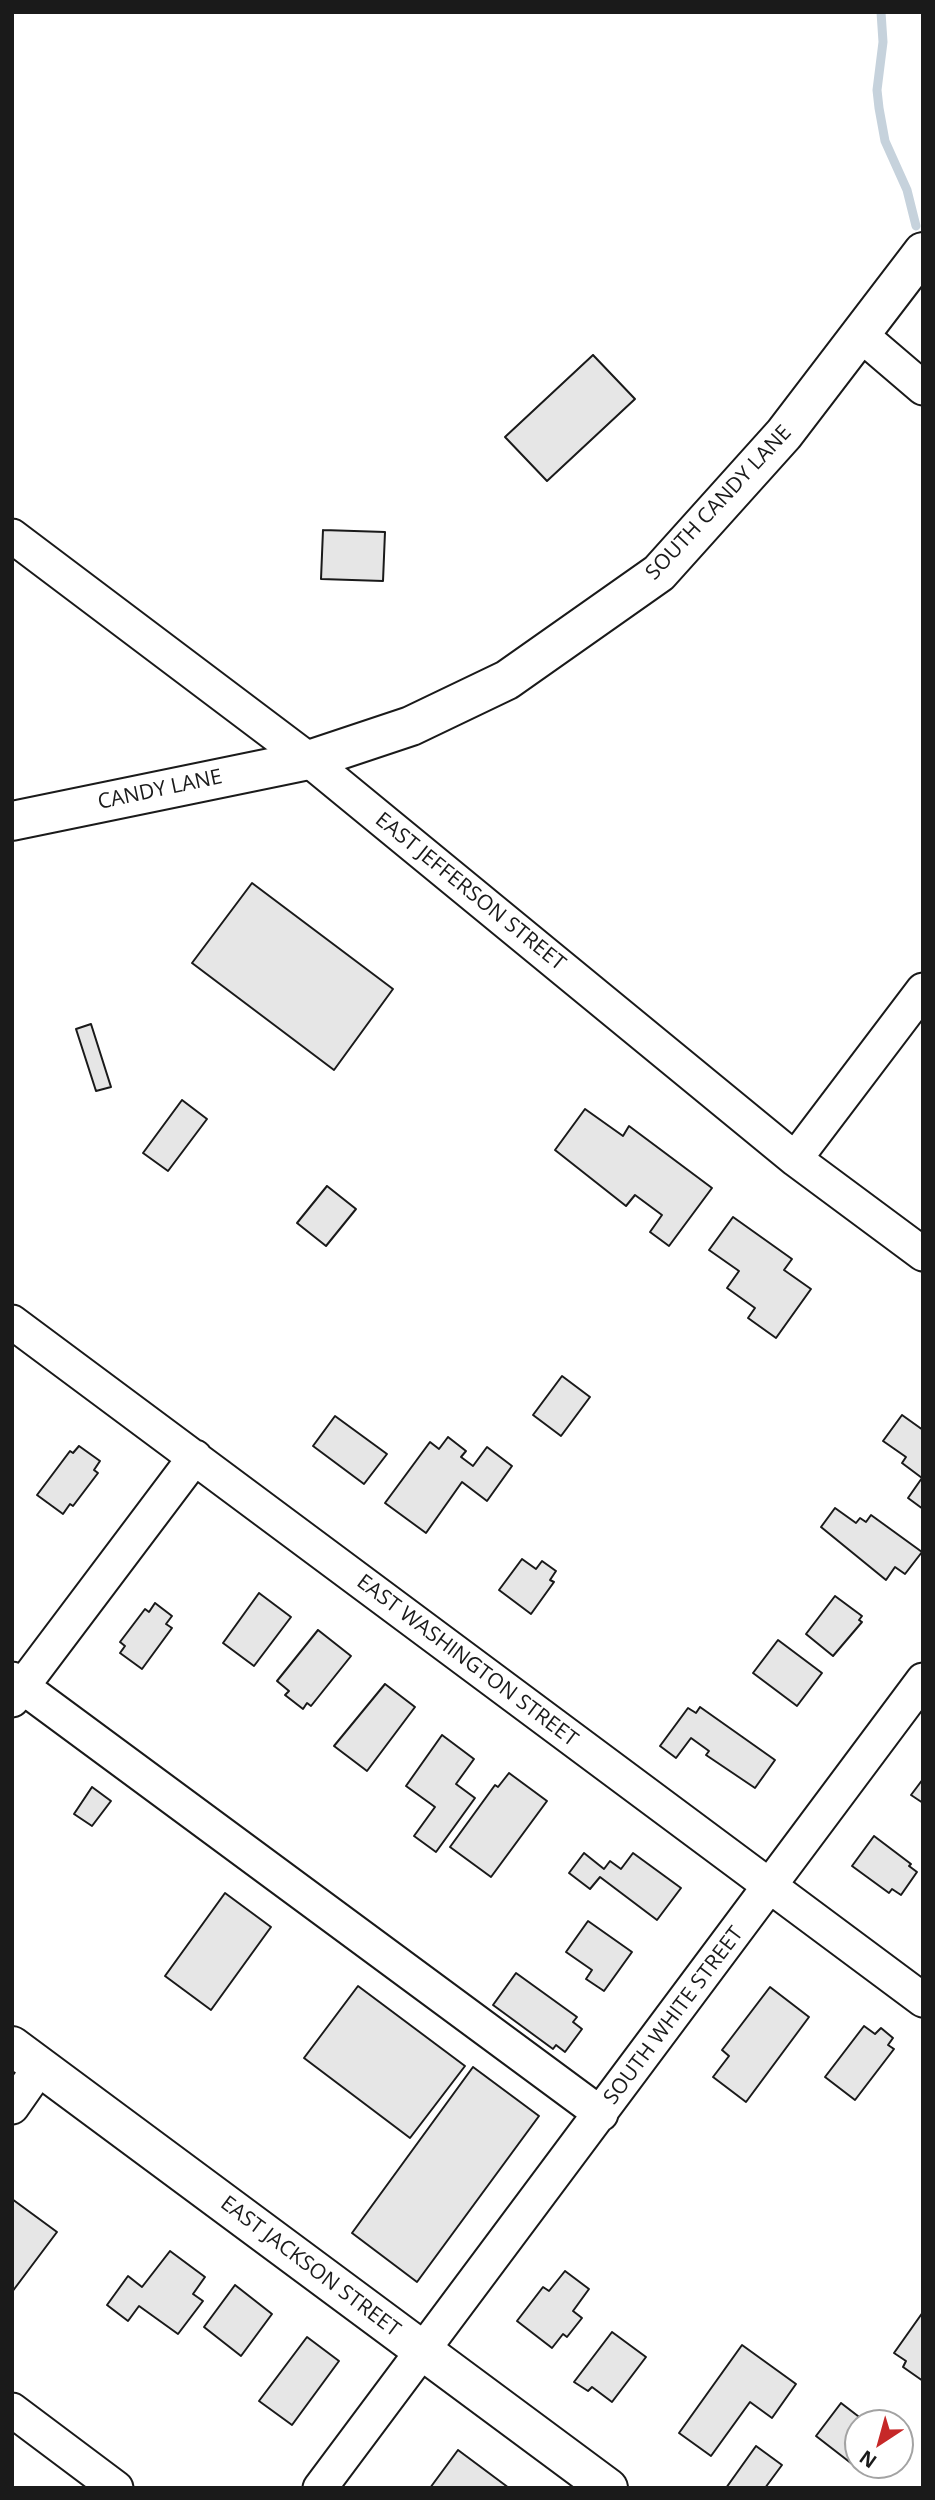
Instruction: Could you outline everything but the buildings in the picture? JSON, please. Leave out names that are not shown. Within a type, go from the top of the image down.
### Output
[{"type":"main road","name":"SOUTH CANDY LANE","points":[[309,760],[373,740],[461,704],[507,680],[659,573],[792,425],[923,252]]},
{"type":"main road","name":"CANDY LANE","points":[[12,821],[309,760]]},
{"type":"main road","name":"EAST JACKSON STREET","points":[[26,2057],[608,2488]]},
{"type":"street","points":[[861,335],[923,388]]},
{"type":"street","name":"EAST JEFFERSON STREET","points":[[12,536],[309,760],[795,1159],[923,1254]]},
{"type":"street","points":[[795,1159],[923,990]]},
{"type":"street","name":"EAST WASHINGTON STREET","points":[[12,1322],[923,2000]]},
{"type":"street","points":[[195,1457],[16,1688],[601,2114]]},
{"type":"street","name":"SOUTH WHITE STREET","points":[[320,2488],[923,1680]]},
{"type":"street","points":[[12,2107],[26,2057]]},
{"type":"street","points":[[12,2410],[116,2488]]},
{"type":"waterway","points":[[881,12],[883,42],[877,90],[879,108],[885,141],[907,190],[916,226]]}]
